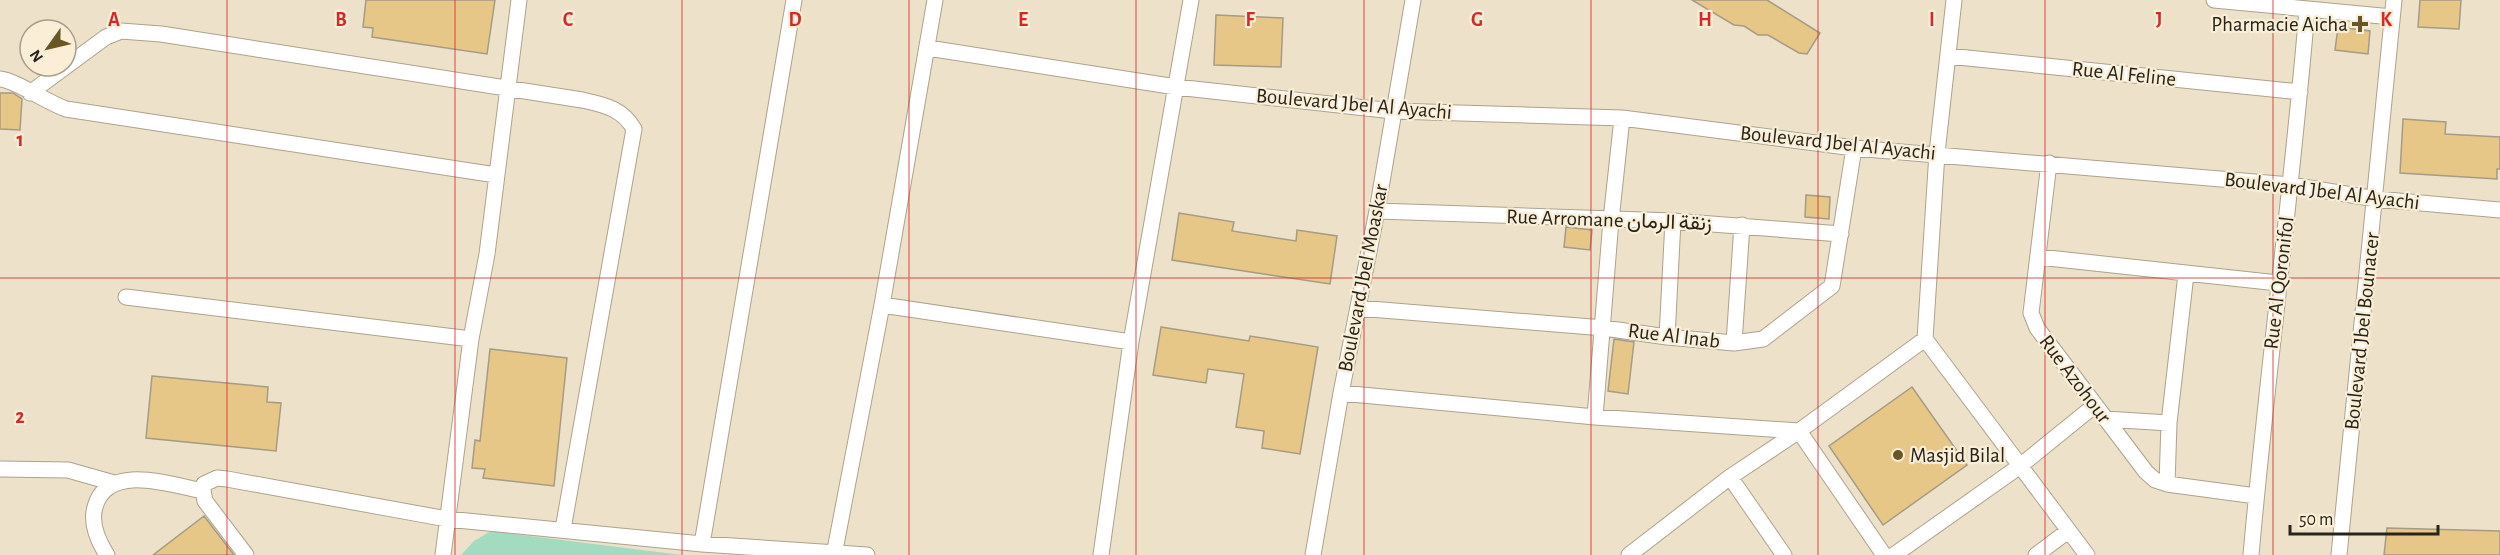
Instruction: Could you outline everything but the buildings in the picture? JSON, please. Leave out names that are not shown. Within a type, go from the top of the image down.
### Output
[{"type":"street","points":[[443,555],[471,339],[487,254],[519,0]]},
{"type":"street","points":[[702,544],[794,0]]},
{"type":"street","points":[[834,553],[882,305],[935,0]]},
{"type":"street","points":[[1101,555],[1131,342],[1191,0]]},
{"type":"street","name":"Boulevard Jbel Moaskar","points":[[1313,555],[1341,393],[1377,211],[1413,0]]},
{"type":"street","points":[[1954,0],[1937,153],[1925,339],[2087,555]]},
{"type":"street","points":[[2214,0],[2392,17]]},
{"type":"street","name":"Boulevard Jbel Bounacer","points":[[2339,555],[2376,200],[2394,0]]},
{"type":"street","name":"Rue Al Qoronifol","points":[[2251,555],[2278,283],[2291,185],[2307,10]]},
{"type":"street","points":[[30,93],[106,37],[121,31],[161,34],[507,88],[601,104],[624,114],[634,129],[563,530]]},
{"type":"street","name":"Boulevard Jbel Al Ayachi","points":[[928,48],[1176,87],[1393,111],[1622,118],[1854,148],[1937,153],[2291,185],[2376,200],[2500,210]]},
{"type":"street","name":"Rue Al Feline","points":[[1948,56],[2300,92]]},
{"type":"street","points":[[0,79],[10,80],[30,93],[66,109],[95,115],[496,175]]},
{"type":"street","points":[[1595,417],[1622,118]]},
{"type":"street","name":"Rue Al Inab","points":[[1358,308],[1604,328],[1734,343],[1763,339],[1832,286],[1854,148]]},
{"type":"street","name":"Rue Azohour","points":[[2049,163],[2031,314],[2037,328],[2094,406],[2146,472],[2155,480],[2167,484],[2256,496]]},
{"type":"street","name":"Rue Arromane زنقة الرمان","points":[[1377,211],[1673,221],[1841,234]]},
{"type":"street","points":[[1667,337],[1673,221]]},
{"type":"street","points":[[1734,343],[1742,225]]},
{"type":"street","points":[[2039,257],[2278,283]]},
{"type":"street","points":[[2167,484],[2169,423],[2186,274]]},
{"type":"street","points":[[126,297],[471,339]]},
{"type":"street","points":[[882,305],[1131,342]]},
{"type":"street","points":[[1629,555],[1730,477],[1799,431],[1925,339]]},
{"type":"street","points":[[1341,393],[1595,417],[1799,431]]},
{"type":"street","points":[[1894,555],[2020,466],[2094,406]]},
{"type":"street","points":[[2105,419],[2169,423]]},
{"type":"street","points":[[1799,431],[1884,555]]},
{"type":"street","points":[[0,469],[68,470],[114,483],[144,480],[202,491]]},
{"type":"street","points":[[1730,477],[1784,555]]},
{"type":"street","points":[[246,555],[210,509],[202,491],[204,484],[210,480],[227,479],[447,519],[702,544],[867,555]]},
{"type":"street","points":[[107,555],[97,537],[93,516],[102,491],[114,483]]},
{"type":"street","points":[[2036,555],[2068,531]]},
{"type":"green space","points":[[491,531],[682,555],[461,555],[474,541]]},
{"type":"place","name":"Pharmacie Aicha","points":[[2360,24]]},
{"type":"place","name":"Masjid Bilal","points":[[1898,455]]}]
